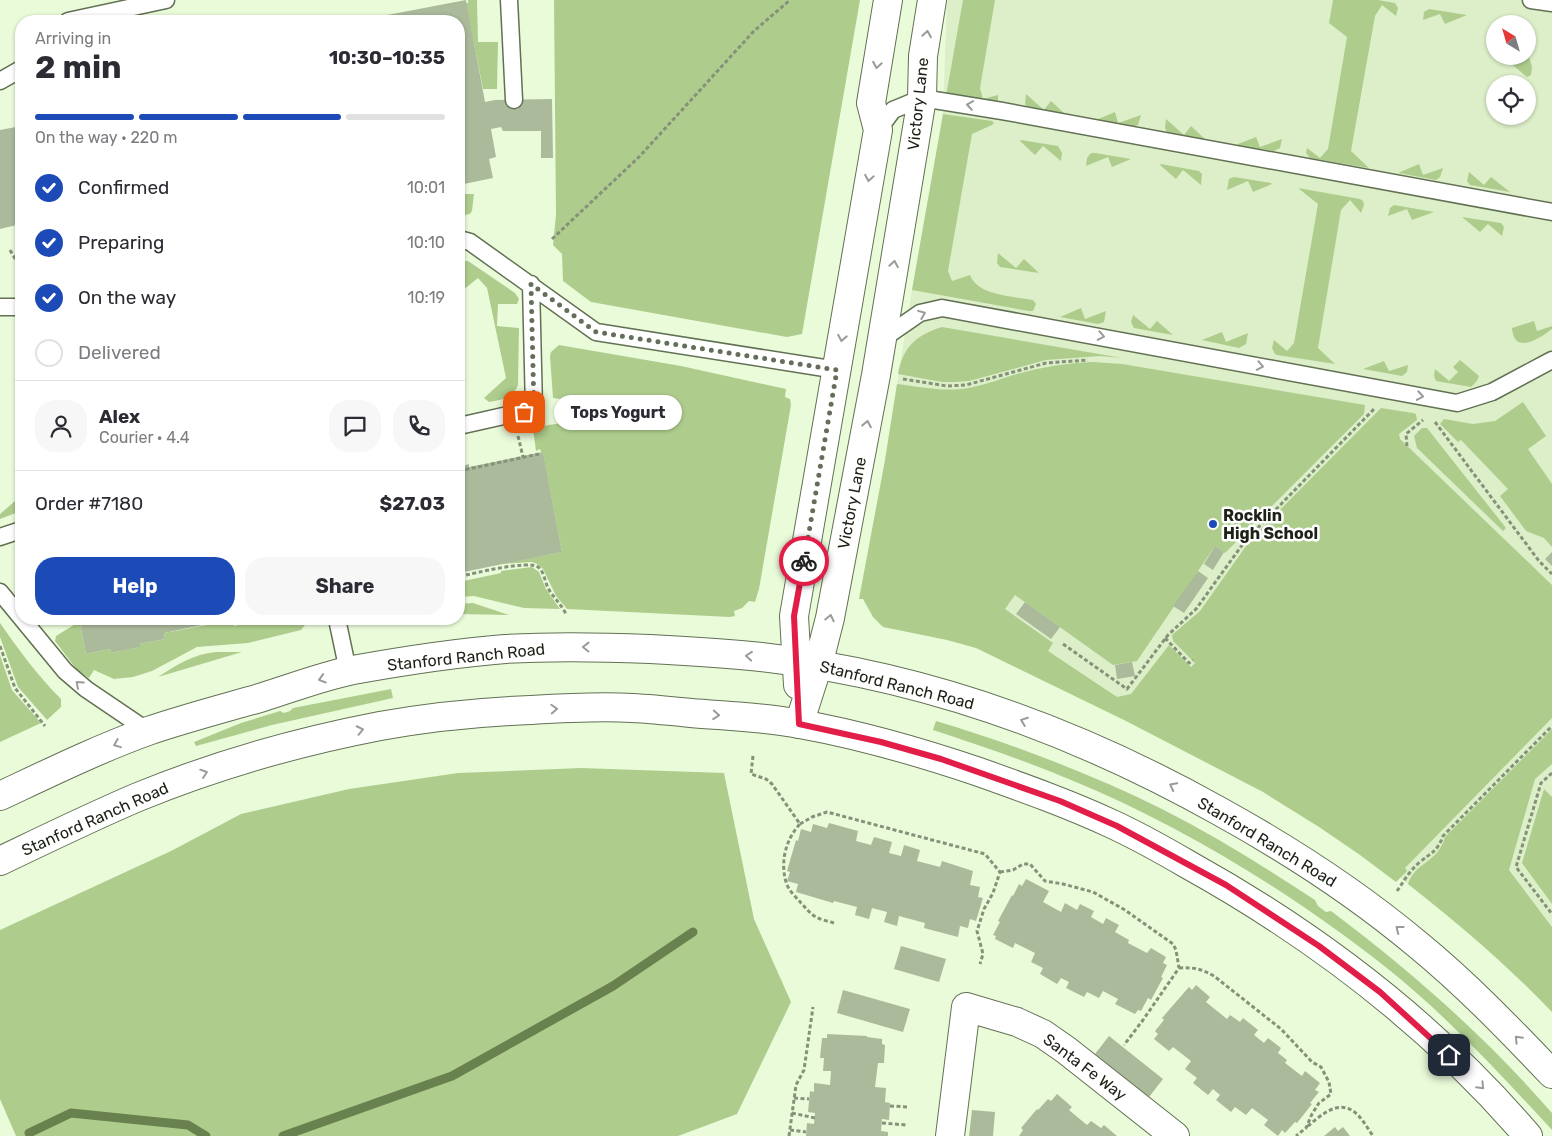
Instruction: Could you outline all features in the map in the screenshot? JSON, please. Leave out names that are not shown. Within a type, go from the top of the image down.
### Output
[{"type":"main road","name":"Victory Lane","points":[[807,664],[794,616],[878,130],[871,104],[888,0]]},
{"type":"main road","name":"Victory Lane","points":[[799,724],[807,664],[830,618],[876,374],[922,98],[923,56],[932,0]]},
{"type":"main road","name":"Stanford Ranch Road","points":[[0,796],[62,767],[148,731],[348,671],[502,650],[567,647],[698,651],[761,657],[807,664],[895,682],[955,697],[1017,718],[1133,766],[1200,800],[1256,831],[1310,866],[1365,903],[1417,943],[1466,986],[1552,1074]]},
{"type":"main road","name":"Stanford Ranch Road","points":[[0,861],[81,822],[198,774],[258,754],[380,726],[442,716],[568,708],[630,708],[756,718],[799,724],[881,742],[941,759],[1060,801],[1117,826],[1226,885],[1332,954],[1380,992],[1472,1077],[1528,1136]]},
{"type":"main road","name":"Santa Fe Way","points":[[950,1136],[966,1007],[1017,1022],[1043,1034],[1175,1136]]},
{"type":"lane","points":[[96,15],[166,0]]},
{"type":"lane","points":[[509,0],[514,100]]},
{"type":"lane","points":[[1531,0],[1552,4]]},
{"type":"lane","points":[[0,81],[15,72]]},
{"type":"lane","points":[[878,130],[893,110],[922,98],[1017,113],[1552,212]]},
{"type":"lane","points":[[465,241],[470,242],[531,284],[596,332],[837,370]]},
{"type":"lane","points":[[465,425],[534,409],[531,284]]},
{"type":"lane","points":[[0,307],[15,307]]},
{"type":"lane","points":[[882,340],[920,313],[942,308],[1457,403],[1492,392],[1552,360]]},
{"type":"lane","points":[[0,537],[15,532]]},
{"type":"lane","points":[[0,592],[15,610]]},
{"type":"lane","points":[[27,625],[65,671],[86,689],[148,731]]},
{"type":"lane","points":[[338,625],[348,671]]},
{"type":"path","points":[[552,238],[639,157],[754,31],[790,0]]},
{"type":"path","points":[[10,250],[15,258]]},
{"type":"path","points":[[876,374],[936,385],[958,386],[974,384],[1046,363],[1090,360]]},
{"type":"path","points":[[1063,644],[1126,689],[1165,638],[1196,609],[1245,541],[1378,404]]},
{"type":"path","points":[[1407,446],[1406,434],[1430,415],[1539,561],[1552,574]]},
{"type":"path","points":[[465,470],[539,454]]},
{"type":"path","points":[[465,575],[501,568],[538,566],[548,588],[566,614]]},
{"type":"path","points":[[1165,638],[1189,663],[1193,660]]},
{"type":"path","points":[[0,646],[15,688],[45,726]]},
{"type":"path","points":[[1397,891],[1420,862],[1435,852],[1443,836],[1552,726]]},
{"type":"path","points":[[753,756],[751,774],[766,779],[772,784],[800,824]]},
{"type":"path","points":[[1552,773],[1541,783],[1516,867],[1552,914]]},
{"type":"path","points":[[834,923],[816,917],[792,894],[786,883],[784,869],[785,848],[792,833],[800,824],[827,812],[985,854],[1000,872]]},
{"type":"path","points":[[1000,872],[1013,870],[1023,864],[1030,864],[1045,881],[1093,892],[1125,910],[1173,944],[1179,968],[1124,1045]]},
{"type":"path","points":[[980,964],[983,954],[977,931],[1000,872]]},
{"type":"path","points":[[1179,968],[1193,967],[1214,976],[1281,1029],[1312,1062],[1321,1067],[1329,1082],[1331,1094],[1319,1103],[1306,1128]]},
{"type":"path","points":[[789,1136],[796,1085],[804,1070],[813,1007]]},
{"type":"path","points":[[794,1098],[809,1099]]},
{"type":"path","points":[[890,1106],[908,1108]]},
{"type":"path","points":[[1296,1136],[1322,1114],[1334,1108],[1345,1108],[1354,1111],[1373,1136]]},
{"type":"path","points":[[792,1113],[815,1118]]},
{"type":"path","points":[[882,1123],[906,1125]]},
{"type":"path","points":[[790,1130],[806,1132]]},
{"type":"shaded area","name":"Rocklin High School","points":[[947,0],[1552,0],[1552,1012],[1518,977],[1469,933],[1418,892],[1278,794],[957,635],[885,460],[943,114]]},
{"type":"green space","points":[[468,0],[477,0],[478,42],[498,42],[497,89],[483,89],[466,3],[468,3]]},
{"type":"green space","points":[[554,0],[860,0],[802,334],[787,337],[591,302],[563,281],[562,254],[553,245],[556,215]]},
{"type":"green space","points":[[963,0],[995,0],[980,88],[983,99],[998,95],[996,102],[946,96]]},
{"type":"green space","points":[[1333,0],[1378,0],[1395,3],[1398,8],[1396,16],[1382,5],[1375,16],[1351,151],[1369,168],[1310,158],[1306,153],[1307,148],[1320,158],[1328,149],[1347,37],[1329,23]]},
{"type":"green space","points":[[1429,9],[1467,15],[1445,24],[1440,14],[1423,20],[1424,12]]},
{"type":"green space","points":[[1513,65],[1531,65],[1531,75],[1525,75]]},
{"type":"green space","points":[[1026,94],[1044,110],[1051,101],[1066,115],[1027,108],[1025,104]]},
{"type":"green space","points":[[1115,112],[1118,123],[1141,115],[1138,125],[1132,127],[1096,120]]},
{"type":"green space","points":[[943,114],[992,121],[994,123],[972,134],[948,271],[952,281],[970,275],[974,282],[988,291],[1033,300],[1036,304],[1033,311],[912,290]]},
{"type":"green space","points":[[1166,119],[1184,135],[1191,126],[1206,140],[1167,133],[1165,128]]},
{"type":"green space","points":[[1256,137],[1260,147],[1282,139],[1280,148],[1274,151],[1238,146],[1238,144]]},
{"type":"green space","points":[[1021,140],[1058,146],[1062,153],[1061,161],[1043,146],[1035,155]]},
{"type":"green space","points":[[1091,153],[1131,159],[1112,167],[1108,157],[1086,166],[1087,158]]},
{"type":"green space","points":[[1161,164],[1199,171],[1202,174],[1201,185],[1183,170],[1176,179]]},
{"type":"green space","points":[[1419,164],[1423,175],[1443,168],[1440,177],[1436,180],[1398,173]]},
{"type":"green space","points":[[1469,172],[1484,185],[1491,177],[1510,192],[1470,185],[1467,181]]},
{"type":"green space","points":[[1234,177],[1272,184],[1253,192],[1248,181],[1227,190],[1229,179]]},
{"type":"green space","points":[[1298,188],[1360,199],[1364,205],[1361,213],[1350,200],[1341,210],[1318,348],[1335,364],[1277,355],[1272,348],[1274,340],[1287,351],[1294,343],[1318,204]]},
{"type":"green space","points":[[465,194],[474,194],[470,214],[465,215]]},
{"type":"green space","points":[[1394,205],[1434,212],[1412,220],[1407,209],[1388,216],[1390,208]]},
{"type":"green space","points":[[1462,217],[1501,223],[1504,227],[1502,236],[1488,224],[1480,232]]},
{"type":"green space","points":[[998,253],[1016,268],[1024,259],[1039,273],[1000,267],[997,263]]},
{"type":"green space","points":[[465,261],[468,261],[515,293],[519,299],[517,304],[498,304],[497,326],[519,328],[518,385],[510,396],[489,402],[484,398],[506,378],[487,288],[478,278],[465,288]]},
{"type":"green space","points":[[1081,308],[1085,319],[1106,311],[1104,322],[1098,324],[1060,317]]},
{"type":"green space","points":[[1133,315],[1150,329],[1157,321],[1173,335],[1134,328],[1131,322]]},
{"type":"green space","points":[[1534,321],[1537,331],[1552,326],[1552,329],[1535,340],[1522,343],[1517,341],[1512,328]]},
{"type":"green space","points":[[942,327],[1122,358],[1100,356],[1046,360],[969,381],[955,382],[942,382],[898,374],[903,356],[912,343],[925,334]]},
{"type":"green space","points":[[1222,332],[1226,342],[1248,333],[1246,344],[1239,348],[1202,340]]},
{"type":"green space","points":[[559,345],[681,366],[786,389],[785,397],[790,399],[791,405],[759,589],[755,602],[749,601],[742,608],[734,611],[735,616],[730,617],[567,609],[556,596],[543,569],[537,564],[532,562],[500,564],[562,552],[543,453],[540,449],[536,451],[533,429],[562,423],[561,399],[553,398],[550,356],[551,352]]},
{"type":"green space","points":[[1460,360],[1479,376],[1471,387],[1436,381],[1434,376],[1435,369],[1449,381],[1458,372],[1453,367]]},
{"type":"green space","points":[[1384,361],[1389,371],[1408,365],[1407,372],[1402,376],[1363,369]]},
{"type":"green space","points":[[1093,362],[1122,364],[1365,405],[1364,414],[1225,553],[1215,546],[1137,661],[1113,665],[1015,595],[1005,609],[1053,643],[1048,651],[1117,697],[1131,694],[1169,645],[1191,667],[1195,663],[1173,641],[1172,635],[1200,611],[1251,539],[1381,408],[1416,414],[1417,420],[1399,434],[1400,439],[1552,585],[1552,718],[1405,868],[1407,871],[1396,882],[1319,827],[1263,792],[1126,721],[976,648],[883,627],[873,617],[863,599],[859,599],[897,384],[935,389],[964,389],[1036,369],[1064,364]]},
{"type":"green space","points":[[1523,402],[1546,436],[1528,449],[1552,484],[1552,547],[1544,538],[1526,531],[1500,496],[1508,489],[1461,440],[1458,442],[1440,424],[1444,419],[1473,424],[1495,421]]},
{"type":"green space","points":[[1422,428],[1427,428],[1506,528],[1503,531],[1417,448],[1414,436]]},
{"type":"green space","points":[[15,501],[15,513],[0,519],[0,514]]},
{"type":"green space","points":[[532,567],[539,572],[546,589],[560,609],[524,608],[474,596],[465,597],[465,581],[501,573],[501,571]]},
{"type":"green space","points":[[473,603],[509,615],[465,614],[465,604]]},
{"type":"green space","points":[[0,623],[36,672],[61,699],[61,707],[47,720],[18,687],[0,637]]},
{"type":"green space","points":[[74,625],[80,625],[86,654],[110,649],[111,653],[139,647],[139,644],[165,639],[164,633],[207,625],[305,625],[301,630],[248,643],[197,647],[152,671],[133,677],[114,679],[94,670],[89,678],[77,670],[55,641],[56,636]]},
{"type":"green space","points":[[242,652],[158,677],[179,664],[208,653]]},
{"type":"green space","points":[[0,655],[12,690],[41,723],[0,742]]},
{"type":"green space","points":[[391,689],[393,698],[272,725],[196,746],[194,742],[241,723],[280,711],[284,713],[293,708]]},
{"type":"green space","points":[[936,721],[994,739],[1107,783],[1182,819],[1259,864],[1315,900],[1318,906],[1326,912],[1331,911],[1419,981],[1501,1058],[1552,1113],[1552,1130],[1473,1046],[1410,987],[1352,941],[1276,889],[1195,840],[1154,818],[1037,766],[933,730]]},
{"type":"green space","points":[[1552,729],[1552,764],[1535,779],[1509,870],[1552,927],[1552,1012],[1483,946],[1408,884],[1416,871],[1442,846],[1445,837]]},
{"type":"green space","points":[[581,768],[724,773],[754,919],[791,1002],[737,1114],[678,1136],[16,1136],[0,1099],[0,930],[171,851],[241,814],[349,789],[458,773]]},
{"type":"green space","points":[[1544,789],[1552,797],[1552,904],[1522,863]]},
{"type":"building","points":[[466,0],[485,102],[495,100],[552,99],[553,158],[541,158],[541,131],[503,131],[501,127],[491,129],[496,157],[489,159],[493,178],[465,184],[465,15],[387,15]]},
{"type":"building","points":[[15,127],[15,225],[0,229],[0,130]]},
{"type":"building","points":[[543,452],[562,552],[465,572],[465,465],[469,464],[469,467]]},
{"type":"building","points":[[1215,546],[1224,552],[1213,570],[1204,564]]},
{"type":"building","points":[[1552,552],[1552,566],[1545,559]]},
{"type":"building","points":[[1198,571],[1208,578],[1184,613],[1173,606]]},
{"type":"building","points":[[1025,602],[1060,627],[1051,639],[1016,614]]},
{"type":"building","points":[[80,625],[202,625],[164,633],[165,639],[139,644],[140,647],[111,653],[110,649],[86,654]]},
{"type":"building","points":[[1132,662],[1135,676],[1117,679],[1115,665]]},
{"type":"building","points":[[829,823],[858,831],[856,841],[871,845],[874,837],[892,842],[889,853],[901,856],[904,845],[920,850],[917,861],[940,867],[942,861],[973,871],[970,885],[980,887],[978,897],[983,898],[976,921],[970,919],[968,928],[960,926],[958,937],[924,928],[925,923],[899,916],[897,926],[884,922],[887,912],[872,908],[869,919],[855,915],[857,907],[834,901],[833,903],[796,892],[798,884],[787,881],[790,872],[787,871],[801,829],[811,832],[813,824],[827,828]]},
{"type":"building","points":[[1026,879],[1049,891],[1043,902],[1061,912],[1065,903],[1077,910],[1080,904],[1094,911],[1091,917],[1103,924],[1106,918],[1119,925],[1115,932],[1129,940],[1128,943],[1147,953],[1151,948],[1166,957],[1163,963],[1167,965],[1161,977],[1163,978],[1151,1000],[1148,998],[1141,1011],[1138,1010],[1135,1014],[1115,1004],[1118,999],[1103,991],[1099,998],[1087,992],[1084,997],[1066,988],[1069,982],[1061,978],[1057,984],[1040,974],[1043,968],[1031,962],[1035,953],[1015,943],[1013,948],[995,939],[996,936],[993,935],[1000,922],[998,921],[1019,884],[1022,886]]},
{"type":"building","points":[[901,946],[946,959],[939,982],[894,969]]},
{"type":"building","points":[[1196,985],[1210,997],[1206,1002],[1227,1019],[1230,1015],[1240,1022],[1243,1018],[1258,1030],[1254,1035],[1264,1043],[1268,1038],[1281,1048],[1278,1053],[1287,1060],[1285,1063],[1302,1076],[1305,1071],[1320,1083],[1315,1090],[1319,1092],[1310,1103],[1312,1104],[1297,1123],[1295,1122],[1285,1133],[1282,1130],[1278,1136],[1264,1125],[1268,1120],[1252,1108],[1246,1115],[1235,1107],[1231,1112],[1216,1100],[1220,1095],[1213,1089],[1208,1095],[1193,1083],[1197,1078],[1185,1069],[1191,1061],[1173,1047],[1169,1051],[1154,1039],[1158,1034],[1155,1031],[1164,1020],[1162,1018],[1189,987],[1192,990]]},
{"type":"building","points":[[843,990],[910,1009],[903,1032],[837,1013]]},
{"type":"building","points":[[827,1034],[867,1036],[882,1039],[882,1044],[885,1045],[884,1063],[878,1063],[875,1087],[886,1088],[885,1102],[890,1103],[889,1120],[882,1119],[881,1131],[888,1132],[888,1136],[806,1136],[807,1123],[814,1124],[815,1113],[808,1112],[810,1091],[814,1092],[814,1083],[830,1085],[831,1071],[823,1071],[824,1058],[820,1058],[822,1038],[827,1038]]},
{"type":"building","points":[[1109,1036],[1163,1079],[1149,1097],[1095,1054]]},
{"type":"building","points":[[1057,1094],[1072,1107],[1069,1110],[1087,1125],[1091,1121],[1101,1128],[1104,1125],[1117,1136],[1019,1136],[1023,1130],[1021,1128],[1037,1109],[1048,1099],[1051,1101]]},
{"type":"building","points":[[972,1110],[995,1112],[993,1136],[969,1136]]},
{"type":"building","points":[[1335,1127],[1338,1131],[1343,1127],[1350,1136],[1324,1136]]},
{"type":"waterway","points":[[283,1136],[452,1076],[613,986],[693,932]]},
{"type":"waterway","points":[[29,1133],[71,1113],[188,1125],[206,1136]]},
{"type":"way so far","points":[[524,412],[534,409],[531,284],[596,332],[837,370],[804,561]]},
{"type":"place","name":"Tops Yogurt","points":[[524,412]]},
{"type":"place","name":"Rocklin High School","points":[[1213,524]]},
{"type":"route","points":[[804,561],[794,616],[799,724],[881,742],[941,759],[1060,801],[1117,826],[1226,885],[1332,954],[1380,992],[1449,1055]]}]
